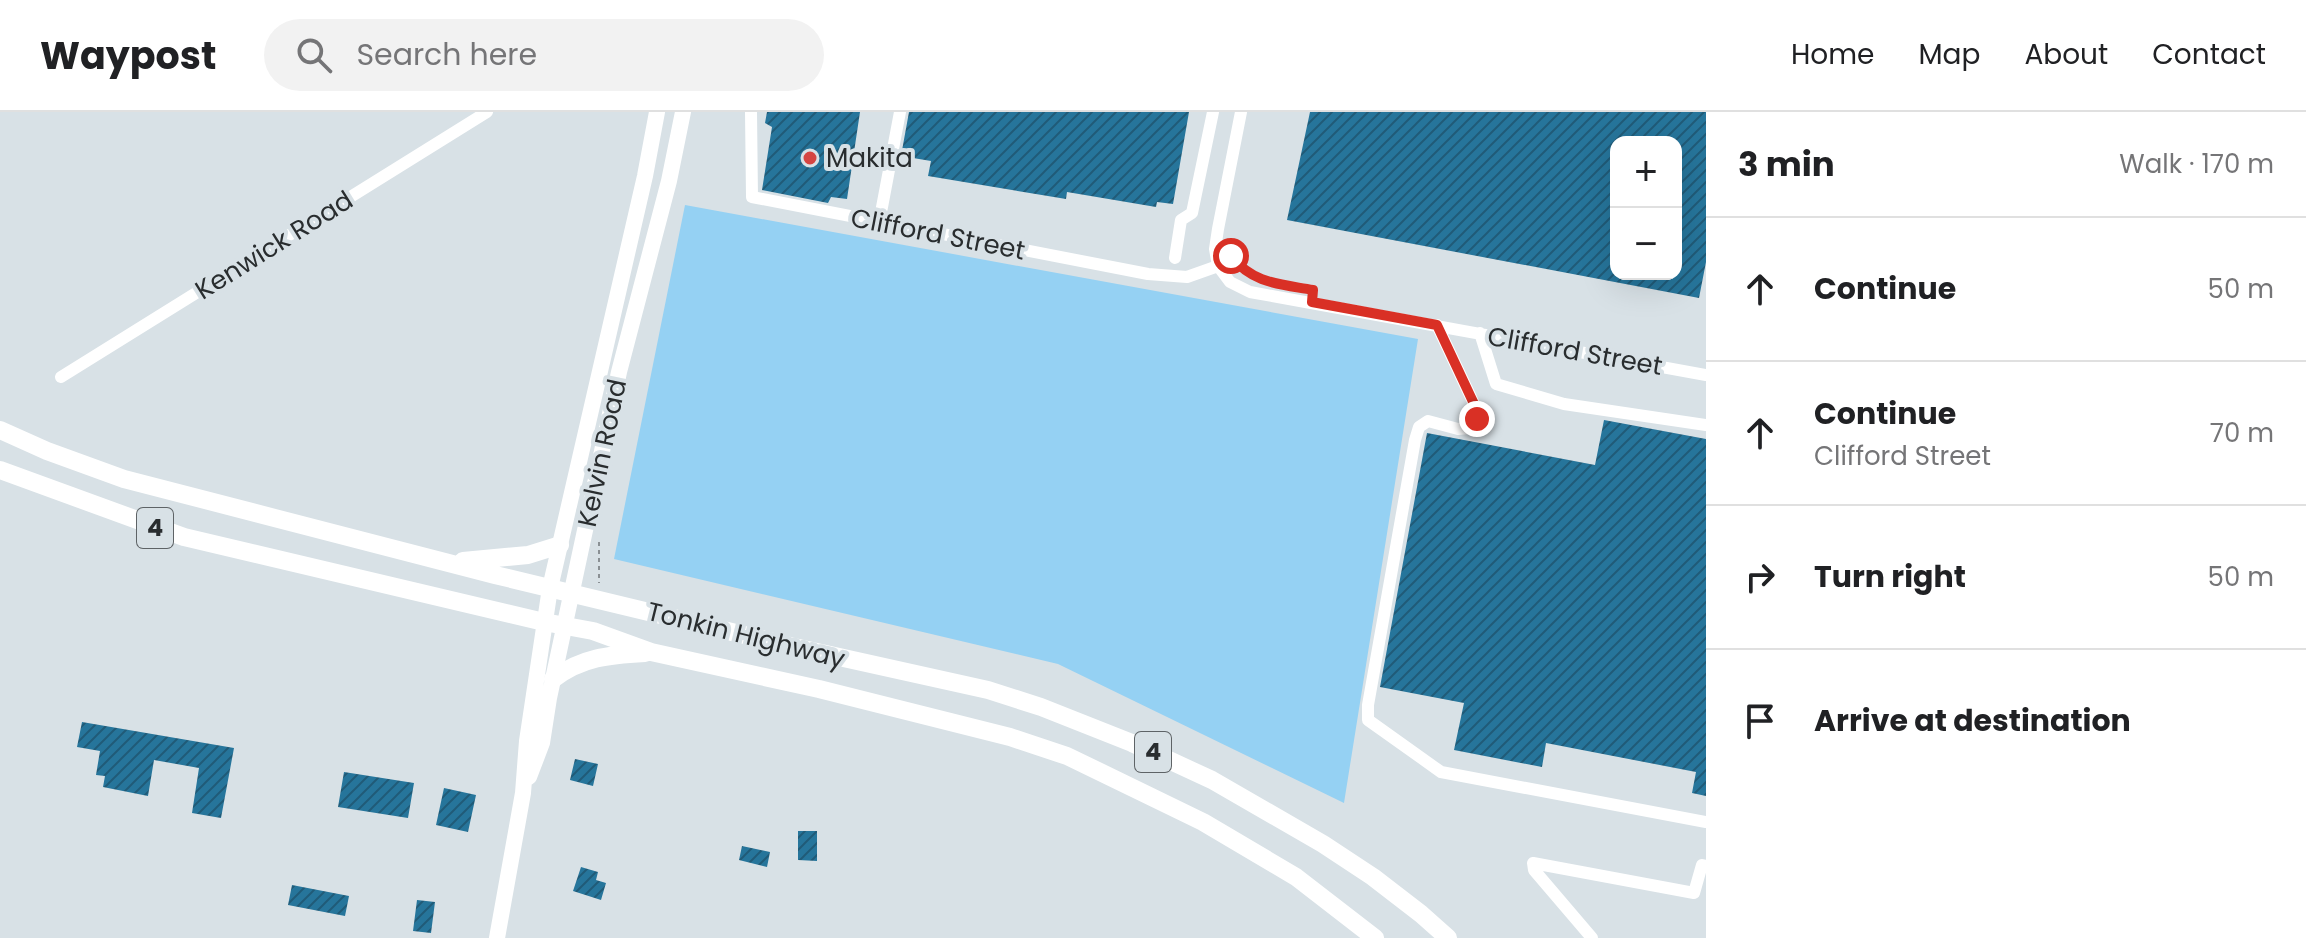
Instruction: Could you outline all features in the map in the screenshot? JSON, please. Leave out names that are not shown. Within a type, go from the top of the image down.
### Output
[{"type":"highway","name":"Tonkin Highway","points":[[0,430],[124,479],[550,588],[988,690],[1079,722],[1212,780],[1323,844],[1385,886],[1448,938]]},
{"type":"highway","name":"Tonkin Highway","points":[[0,470],[184,537],[593,631],[651,652],[819,689],[1010,737],[1067,756],[1217,830],[1296,877],[1375,938]]},
{"type":"highway","points":[[448,563],[528,555],[560,545]]},
{"type":"highway","points":[[553,679],[582,661],[651,652]]},
{"type":"main road","name":"Kelvin Road","points":[[497,938],[523,793],[527,741],[550,588],[642,190],[657,112]]},
{"type":"main road","name":"Kelvin Road","points":[[523,793],[542,743],[564,625],[619,372],[669,181],[683,112]]},
{"type":"street","name":"Kenwick Road","points":[[61,377],[487,112]]},
{"type":"street","name":"Clifford Street","points":[[751,112],[752,197],[1148,274],[1187,277],[1218,266],[1230,282],[1250,292],[1706,375]]},
{"type":"street","points":[[879,223],[900,112]]},
{"type":"street","points":[[1175,258],[1181,220],[1192,213],[1213,112]]},
{"type":"street","points":[[1218,266],[1215,249],[1241,112]]},
{"type":"street","points":[[1437,325],[1475,406],[1477,419],[1470,428],[1458,429],[1428,421],[1419,427],[1368,705],[1368,720],[1441,772],[1706,822]]},
{"type":"street","points":[[1480,333],[1496,384],[1564,404],[1706,425]]},
{"type":"street","points":[[1592,938],[1534,870],[1533,863],[1694,893],[1702,865],[1706,866]]},
{"type":"path","points":[[1231,231],[1231,256],[1241,269],[1257,279],[1285,284]]},
{"type":"shaded area","points":[[685,205],[1418,339],[1344,803],[1058,664],[614,559]]},
{"type":"building","name":"Makita","points":[[767,112],[860,112],[847,199],[831,197],[828,203],[762,190],[772,127],[765,123]]},
{"type":"building","points":[[909,112],[1189,112],[1173,204],[1157,202],[1156,207],[1067,192],[1066,199],[928,176],[931,161],[901,156]]},
{"type":"building","points":[[1310,112],[1706,112],[1706,262],[1699,298],[1287,220]]},
{"type":"building","points":[[1604,420],[1706,439],[1706,796],[1692,793],[1696,772],[1546,743],[1542,767],[1454,750],[1464,703],[1380,687],[1427,433],[1595,465]]},
{"type":"building","points":[[82,722],[234,748],[221,818],[192,813],[199,768],[154,760],[148,796],[103,787],[105,776],[96,775],[100,751],[77,747]]},
{"type":"building","points":[[575,759],[598,764],[593,786],[570,780]]},
{"type":"building","points":[[344,772],[414,783],[408,818],[338,807]]},
{"type":"building","points":[[444,788],[476,795],[468,832],[436,825]]},
{"type":"building","points":[[798,831],[817,831],[817,861],[798,860]]},
{"type":"building","points":[[742,846],[770,852],[767,867],[739,860]]},
{"type":"building","points":[[581,867],[598,872],[596,880],[606,883],[601,900],[573,891]]},
{"type":"building","points":[[292,885],[349,896],[345,916],[288,905]]},
{"type":"building","points":[[417,900],[435,902],[431,933],[413,931]]},
{"type":"place","name":"Makita","points":[[810,158]]},
{"type":"route","points":[[1231,256],[1241,269],[1257,279],[1313,290],[1312,302],[1437,325],[1475,406],[1477,419]]}]
